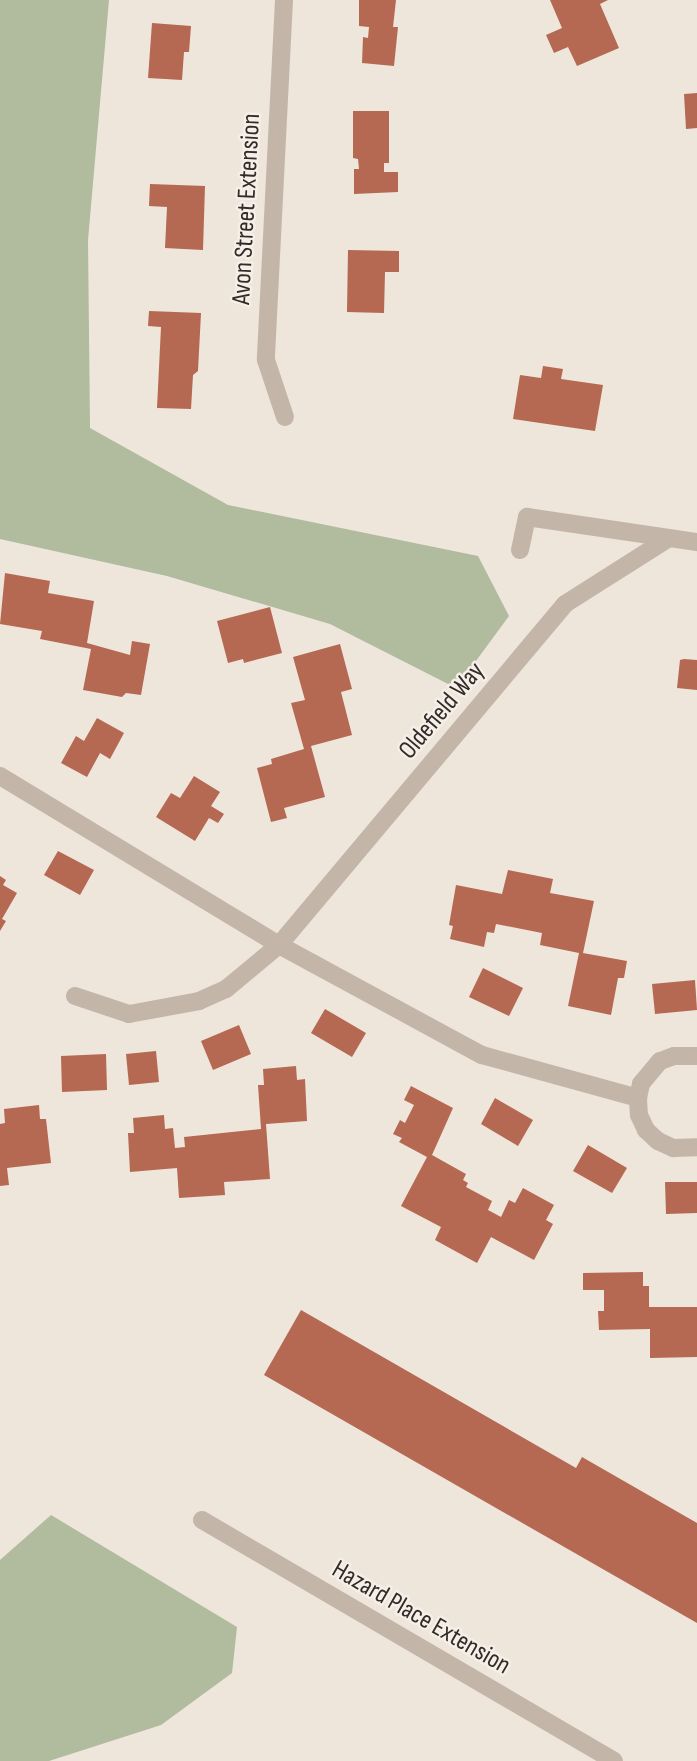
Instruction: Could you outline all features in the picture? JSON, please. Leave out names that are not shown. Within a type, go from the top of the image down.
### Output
[{"type":"street","name":"Avon Street Extension","points":[[284,0],[266,360],[285,417]]},
{"type":"street","points":[[520,550],[527,517],[697,542]]},
{"type":"street","name":"Oldefield Way","points":[[75,996],[129,1014],[199,1001],[226,989],[279,945],[565,604],[669,538]]},
{"type":"street","points":[[0,776],[279,945],[482,1055],[638,1098]]},
{"type":"street","points":[[697,1056],[674,1056],[660,1061],[641,1084],[638,1098],[639,1115],[646,1130],[658,1141],[673,1148],[697,1147]]},
{"type":"street","name":"Hazard Place Extension","points":[[202,1520],[614,1761]]},
{"type":"green space","points":[[0,0],[109,0],[88,240],[90,428],[228,505],[478,556],[509,616],[456,688],[330,624],[167,576],[0,539]]},
{"type":"green space","points":[[51,1515],[237,1627],[232,1673],[161,1725],[49,1761],[0,1761],[0,1560]]},
{"type":"building","points":[[359,0],[396,0],[393,27],[398,27],[394,66],[362,63],[363,37],[368,38],[369,27],[359,26]]},
{"type":"building","points":[[550,0],[608,0],[600,4],[619,48],[577,66],[568,47],[554,53],[546,35],[562,28]]},
{"type":"building","points":[[152,23],[191,26],[189,52],[184,52],[182,80],[148,78]]},
{"type":"building","points":[[697,93],[697,128],[686,129],[684,94]]},
{"type":"building","points":[[353,111],[389,111],[389,163],[384,163],[384,172],[398,172],[398,192],[354,194],[354,169],[359,169],[358,159],[353,158]]},
{"type":"building","points":[[150,184],[205,186],[203,250],[165,248],[167,207],[149,206]]},
{"type":"building","points":[[348,250],[399,251],[399,272],[385,272],[384,313],[347,312]]},
{"type":"building","points":[[149,311],[201,313],[198,371],[193,375],[191,409],[157,408],[161,327],[148,326]]},
{"type":"building","points":[[543,366],[563,369],[561,379],[603,385],[595,431],[513,419],[520,375],[541,378]]},
{"type":"building","points":[[5,573],[50,581],[48,593],[94,601],[87,643],[130,655],[132,641],[150,644],[141,695],[126,693],[122,697],[83,690],[91,649],[40,639],[42,631],[0,624]]},
{"type":"building","points":[[270,607],[282,653],[244,663],[243,659],[228,663],[217,621]]},
{"type":"building","points":[[340,644],[352,689],[341,692],[352,735],[311,746],[325,797],[284,808],[287,818],[271,822],[257,768],[272,764],[271,759],[304,749],[291,703],[305,700],[293,657]]},
{"type":"building","points":[[680,660],[697,660],[697,690],[677,688]]},
{"type":"building","points":[[97,718],[124,733],[110,759],[100,753],[87,777],[61,763],[76,736],[84,741]]},
{"type":"building","points":[[194,776],[220,792],[211,806],[224,814],[218,823],[209,818],[195,841],[156,817],[171,793],[180,798]]},
{"type":"building","points":[[58,851],[94,870],[80,895],[44,875]]},
{"type":"building","points":[[508,870],[553,879],[550,893],[594,901],[583,953],[627,961],[624,978],[618,978],[611,1015],[568,1006],[579,953],[540,945],[542,933],[496,924],[494,933],[487,932],[484,947],[450,939],[453,926],[449,925],[456,885],[502,894]]},
{"type":"building","points":[[0,876],[6,880],[3,885],[17,893],[2,919],[6,921],[0,931]]},
{"type":"building","points":[[483,968],[523,988],[509,1016],[469,997]]},
{"type":"building","points":[[695,980],[697,1010],[655,1014],[652,984]]},
{"type":"building","points":[[325,1009],[366,1033],[352,1057],[311,1033]]},
{"type":"building","points":[[239,1025],[251,1054],[213,1070],[201,1041]]},
{"type":"building","points":[[156,1051],[159,1082],[129,1085],[126,1054]]},
{"type":"building","points":[[106,1054],[107,1090],[62,1092],[61,1056]]},
{"type":"building","points":[[296,1066],[297,1080],[305,1079],[307,1121],[266,1124],[270,1179],[224,1182],[225,1195],[179,1198],[177,1168],[130,1172],[128,1133],[134,1133],[133,1118],[164,1115],[165,1129],[173,1128],[175,1148],[185,1147],[184,1137],[261,1129],[258,1085],[264,1085],[263,1069]]},
{"type":"building","points":[[411,1086],[453,1108],[432,1155],[466,1174],[463,1180],[468,1183],[466,1187],[492,1201],[488,1210],[501,1217],[509,1200],[515,1203],[523,1188],[554,1205],[546,1220],[553,1224],[534,1260],[491,1237],[477,1263],[435,1240],[441,1227],[401,1206],[427,1157],[399,1142],[402,1138],[393,1134],[400,1120],[405,1123],[414,1105],[404,1100]]},
{"type":"building","points":[[495,1098],[533,1120],[518,1146],[481,1124]]},
{"type":"building","points":[[39,1105],[40,1119],[46,1119],[51,1163],[7,1168],[9,1185],[0,1186],[0,1124],[5,1123],[4,1109]]},
{"type":"building","points":[[588,1145],[627,1168],[612,1193],[573,1171]]},
{"type":"building","points":[[665,1182],[697,1182],[697,1213],[666,1214]]},
{"type":"building","points":[[643,1272],[643,1286],[649,1286],[649,1307],[697,1307],[697,1357],[650,1358],[650,1329],[599,1330],[598,1311],[604,1311],[604,1290],[583,1290],[583,1273]]},
{"type":"building","points":[[301,1310],[576,1468],[582,1457],[697,1523],[697,1623],[264,1375]]}]
